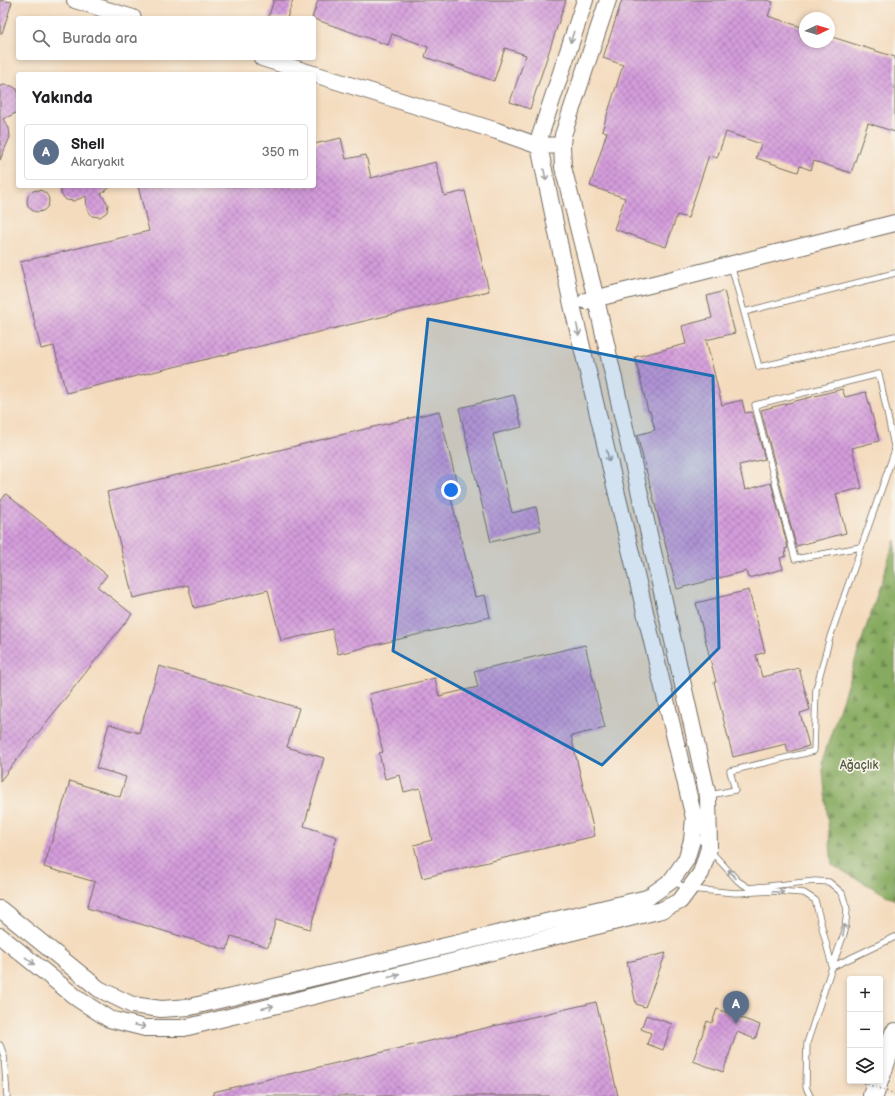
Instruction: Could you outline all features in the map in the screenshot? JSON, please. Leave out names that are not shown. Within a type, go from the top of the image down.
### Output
[{"type":"highway","points":[[883,1062],[895,1033]]},
{"type":"street","points":[[75,0],[127,16]]},
{"type":"street","points":[[0,910],[100,989],[132,1005],[161,1009],[190,1007],[647,898],[671,880],[686,860],[692,840],[694,818],[572,305],[539,146],[540,136],[585,0]]},
{"type":"street","points":[[0,936],[78,999],[110,1019],[145,1028],[184,1028],[662,910],[680,901],[701,874],[709,848],[708,796],[596,299],[563,167],[563,135],[608,0]]},
{"type":"street","points":[[268,60],[308,72]]},
{"type":"street","points":[[316,75],[497,131],[539,146],[562,145]]},
{"type":"street","points":[[572,305],[895,223]]},
{"type":"lane","points":[[731,265],[760,367],[895,336]]},
{"type":"lane","points":[[744,312],[895,273]]},
{"type":"lane","points":[[708,796],[735,790],[730,771],[814,751],[816,689],[830,637],[861,548],[895,450],[879,374],[755,405],[795,559],[861,548]]},
{"type":"lane","points":[[693,832],[738,881],[748,888],[815,881],[829,882],[842,893],[847,909],[845,931],[807,1043],[806,1087],[810,1096]]},
{"type":"lane","points":[[671,880],[689,889],[736,893],[775,891],[804,894],[815,900],[832,967]]},
{"type":"lane","points":[[832,967],[895,937]]},
{"type":"lane","points":[[0,1045],[4,1056],[7,1096]]},
{"type":"path","points":[[874,1084],[895,1094]]},
{"type":"highlighted area","points":[[428,319],[713,376],[719,648],[602,765],[393,651]]},
{"type":"green space","name":"Ağaçlık","points":[[895,540],[895,900],[832,865],[822,761]]},
{"type":"building","points":[[0,0],[12,2],[2,33],[0,33]]},
{"type":"building","points":[[274,0],[293,0],[288,16],[269,16]]},
{"type":"building","points":[[318,0],[566,0],[530,109],[510,102],[526,55],[505,48],[494,81],[425,57],[428,47],[392,34],[388,45],[316,20],[316,16],[313,16]]},
{"type":"building","points":[[622,0],[766,0],[773,2],[768,16],[799,26],[799,48],[835,48],[835,38],[895,57],[895,132],[868,123],[851,173],[814,161],[811,170],[800,166],[798,172],[756,158],[761,144],[726,132],[717,158],[709,155],[688,218],[677,215],[666,247],[614,229],[625,198],[590,186],[607,132],[602,131],[623,65],[603,58]]},
{"type":"building","points":[[0,86],[12,86],[16,89],[16,113],[3,119],[9,128],[10,137],[0,160]]},
{"type":"building","points":[[341,138],[346,159],[366,155],[371,178],[436,162],[444,196],[465,191],[489,291],[66,393],[54,346],[41,349],[20,262],[149,231],[138,188],[316,188],[316,144]]},
{"type":"building","points":[[61,188],[109,188],[101,194],[108,204],[107,212],[100,217],[92,216],[87,209],[86,196],[74,201],[66,200],[61,194]]},
{"type":"building","points":[[38,190],[46,193],[49,201],[46,209],[38,212],[30,209],[27,201],[30,193]]},
{"type":"building","points":[[724,291],[735,333],[706,340],[722,405],[742,400],[745,413],[752,412],[765,459],[739,465],[745,490],[771,483],[788,548],[785,549],[786,556],[780,558],[783,569],[748,578],[746,571],[677,589],[637,435],[655,430],[650,411],[648,411],[635,357],[686,344],[682,326],[712,318],[707,296]]},
{"type":"building","points":[[842,389],[845,397],[866,392],[879,441],[852,448],[862,488],[836,494],[846,533],[796,546],[761,410]]},
{"type":"building","points":[[514,395],[522,427],[493,434],[512,513],[536,507],[541,530],[491,542],[459,408]]},
{"type":"building","points":[[439,411],[458,488],[449,490],[475,597],[485,595],[490,617],[338,654],[332,629],[281,641],[268,590],[194,608],[188,585],[133,598],[107,492]]},
{"type":"building","points":[[6,494],[107,575],[98,587],[132,614],[0,781],[0,502]]},
{"type":"building","points":[[749,590],[765,652],[756,655],[762,677],[799,668],[810,710],[800,713],[809,746],[788,752],[786,744],[733,757],[696,603]]},
{"type":"building","points":[[585,645],[605,728],[571,736],[595,836],[422,878],[414,845],[432,840],[420,788],[404,792],[400,775],[385,779],[379,753],[383,752],[369,694],[435,678],[439,696],[478,687],[474,671]]},
{"type":"building","points":[[159,666],[299,708],[287,747],[324,758],[304,826],[337,837],[310,929],[276,919],[268,947],[231,936],[227,950],[87,908],[95,882],[44,867],[70,781],[120,797],[126,777],[96,768],[109,724],[139,733]]},
{"type":"building","points":[[666,953],[645,1007],[636,1004],[627,962]]},
{"type":"building","points":[[596,1002],[618,1096],[214,1096],[213,1092]]},
{"type":"building","points":[[717,1009],[760,1025],[755,1039],[737,1032],[723,1072],[693,1061],[707,1021],[712,1023]]},
{"type":"building","points":[[646,1015],[672,1024],[663,1050],[647,1044],[651,1033],[641,1029]]},
{"type":"place","name":"Shell","points":[[736,1024]]}]
